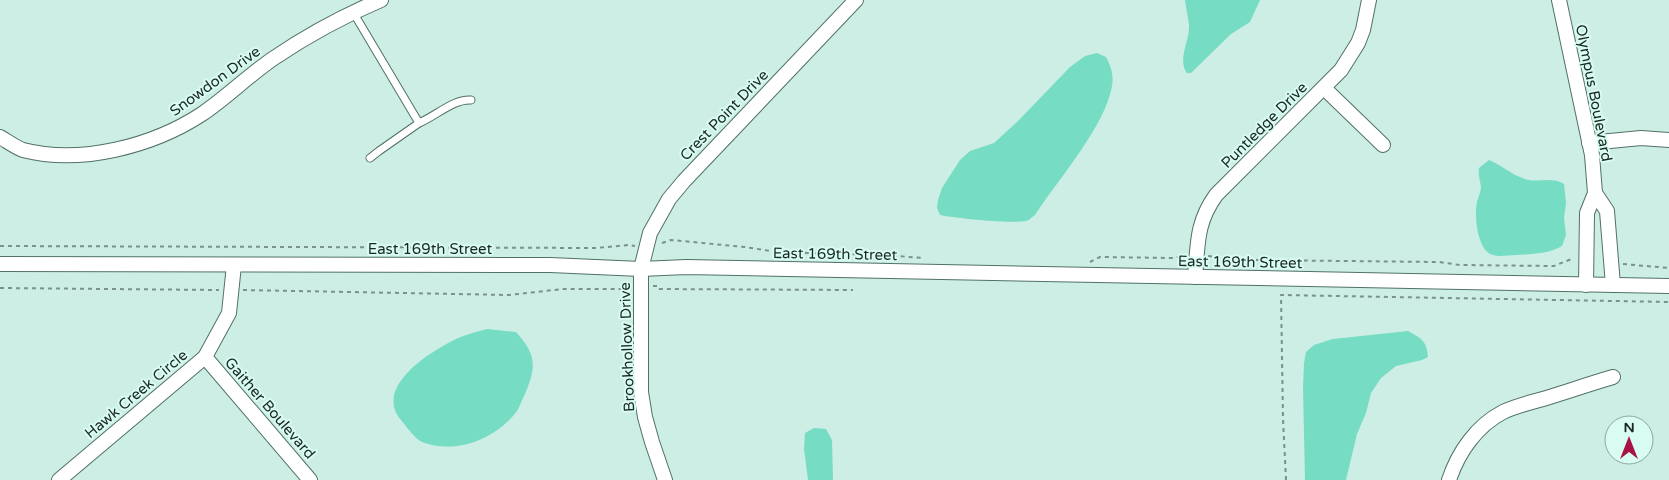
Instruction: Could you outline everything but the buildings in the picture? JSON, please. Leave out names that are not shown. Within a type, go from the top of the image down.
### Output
[{"type":"street","name":"Snowdon Drive","points":[[0,137],[22,149],[73,156],[146,142],[178,128],[203,113],[246,78],[314,32],[381,0]]},
{"type":"street","name":"Crest Point Drive","points":[[641,269],[650,233],[669,199],[856,0]]},
{"type":"street","name":"Puntledge Drive","points":[[1195,277],[1200,228],[1203,217],[1216,195],[1341,70],[1358,43],[1365,23],[1369,0]]},
{"type":"street","name":"Olympus Boulevard","points":[[1558,0],[1590,143],[1595,193],[1587,213],[1586,285]]},
{"type":"street","points":[[1324,88],[1383,145]]},
{"type":"street","points":[[1590,143],[1641,138],[1669,140]]},
{"type":"street","name":"Olympus Boulevard","points":[[1595,193],[1607,211],[1613,285]]},
{"type":"street","name":"East 169th Street","points":[[0,264],[550,265],[641,269],[706,268],[1669,286]]},
{"type":"street","name":"Hawk Creek Circle","points":[[59,480],[205,357],[229,314],[234,265]]},
{"type":"street","name":"Brookhollow Drive","points":[[641,269],[641,392],[647,425],[665,480]]},
{"type":"street","name":"Gaither Boulevard","points":[[205,357],[310,480]]},
{"type":"street","points":[[1449,480],[1453,468],[1467,444],[1489,421],[1502,412],[1613,378]]},
{"type":"lane","points":[[353,12],[419,123]]},
{"type":"lane","points":[[370,158],[419,123],[453,104],[463,100],[471,100]]},
{"type":"path","points":[[0,246],[596,248],[628,245],[647,246],[671,240],[777,252],[930,258]]},
{"type":"path","points":[[1085,264],[1100,257],[1173,258],[1197,255],[1249,260],[1439,262],[1460,265],[1554,266],[1573,258],[1586,260]]},
{"type":"path","points":[[1611,263],[1669,268]]},
{"type":"path","points":[[0,288],[509,295],[563,289],[622,290],[625,285],[657,286],[658,289],[854,290]]},
{"type":"path","points":[[1286,480],[1281,295],[1669,302]]},
{"type":"shaded area","points":[[1185,0],[1260,0],[1250,22],[1231,34],[1191,73],[1187,73],[1183,62],[1189,31]]},
{"type":"shaded area","points":[[1097,53],[1106,57],[1112,71],[1113,82],[1108,102],[1091,135],[1035,215],[1029,220],[1012,222],[940,215],[937,208],[942,188],[960,160],[970,151],[994,143],[1070,67],[1085,56]]},
{"type":"shaded area","points":[[1489,160],[1524,179],[1555,181],[1564,184],[1566,235],[1562,246],[1551,251],[1534,254],[1499,256],[1493,255],[1483,247],[1478,232],[1476,208],[1481,191],[1479,168]]},
{"type":"shaded area","points":[[487,329],[516,332],[531,354],[533,368],[529,384],[517,411],[498,429],[474,442],[448,447],[422,442],[408,429],[394,408],[394,395],[399,383],[419,362],[432,353],[458,338]]},
{"type":"shaded area","points":[[1408,331],[1425,344],[1428,357],[1396,366],[1381,378],[1371,393],[1366,413],[1357,434],[1346,480],[1305,480],[1303,388],[1306,352],[1314,345],[1333,339]]},
{"type":"shaded area","points":[[814,428],[826,429],[832,440],[833,480],[808,480],[804,449],[805,433]]}]
